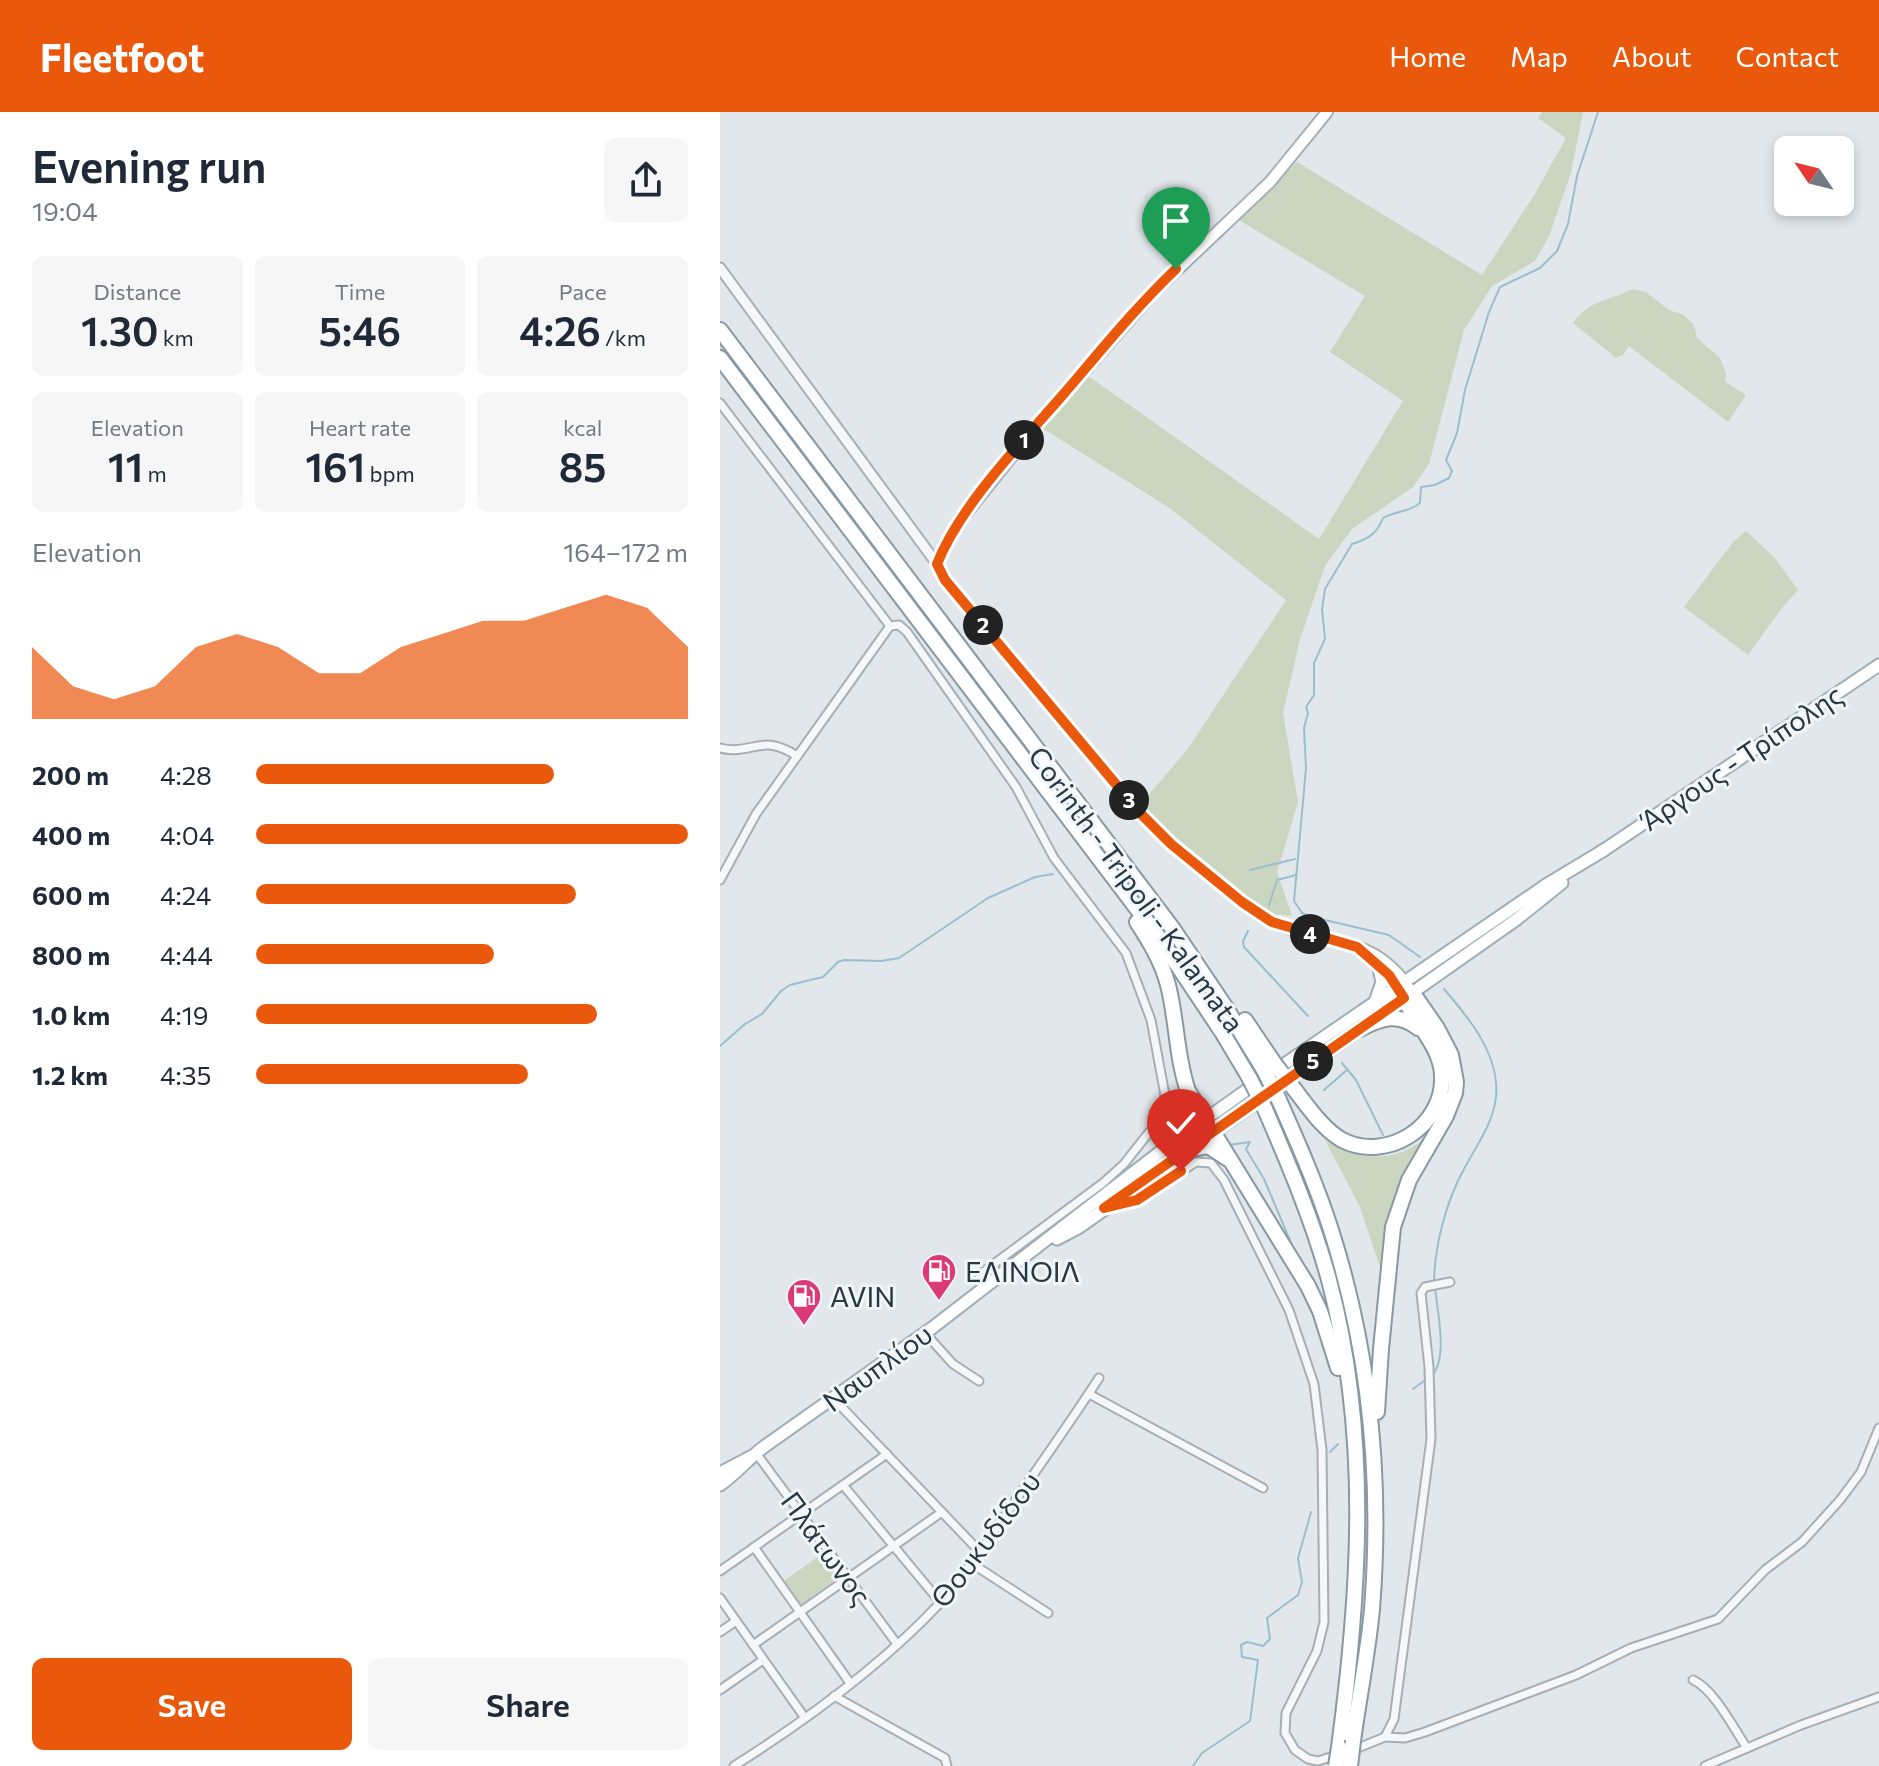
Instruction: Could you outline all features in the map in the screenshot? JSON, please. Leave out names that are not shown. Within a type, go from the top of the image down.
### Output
[{"type":"highway","name":"Corinth - Tripoli - Kalamata","points":[[720,330],[1173,929],[1269,1066],[1279,1100],[1319,1195],[1347,1285],[1366,1385],[1376,1481],[1372,1608],[1346,1744],[1336,1766]]},
{"type":"highway","name":"Corinth - Tripoli - Kalamata","points":[[720,358],[1160,939],[1199,996],[1265,1109],[1303,1200],[1329,1281],[1340,1330],[1355,1430],[1359,1498],[1346,1744],[1350,1766]]},
{"type":"highway","points":[[1107,870],[1163,970],[1169,987],[1181,1071],[1188,1091],[1308,1286],[1320,1311],[1355,1430]]},
{"type":"highway","points":[[1269,1066],[1295,1090],[1326,1127],[1344,1141],[1369,1147],[1390,1146],[1401,1141],[1427,1121],[1441,1094],[1442,1075],[1439,1059],[1422,1032],[1404,990]]},
{"type":"highway","points":[[1376,1481],[1381,1349],[1393,1227],[1409,1180],[1446,1116],[1456,1082],[1451,1055],[1437,1028],[1404,990]]},
{"type":"highway","points":[[1360,1029],[1391,1017],[1406,1020],[1422,1032]]},
{"type":"highway","points":[[1169,1145],[1188,1116],[1188,1091]]},
{"type":"highway","points":[[1184,1151],[1208,1146],[1231,1162]]},
{"type":"main road","points":[[1327,112],[1270,182],[1166,279],[1033,430],[964,516],[937,564],[945,580],[1101,768],[1171,844],[1242,902],[1272,922],[1380,956],[1390,963],[1404,990]]},
{"type":"main road","name":"Άργους - Τρίπολης","points":[[1184,1151],[1210,1125],[1375,1003],[1404,990],[1517,919],[1604,850],[1879,665]]},
{"type":"main road","points":[[1357,947],[1404,990]]},
{"type":"main road","points":[[1375,1003],[1382,982],[1378,964]]},
{"type":"main road","name":"Άργους - Τρίπολης","points":[[1169,1145],[1210,1125],[1360,1029],[1404,990]]},
{"type":"main road","name":"Ναυπλίου","points":[[720,1473],[754,1454],[925,1333],[1169,1145]]},
{"type":"main road","name":"Ναυπλίου","points":[[1039,1247],[1070,1232],[1184,1151]]},
{"type":"main road","name":"Ναυπλίου","points":[[720,1485],[741,1470],[754,1454]]},
{"type":"street","points":[[720,268],[937,564]]},
{"type":"street","points":[[720,403],[890,626]]},
{"type":"street","points":[[720,880],[756,814],[890,626],[896,624],[903,627],[1016,787],[1054,858],[1126,953],[1151,1020],[1165,1095],[1154,1126],[1124,1164],[979,1275]]},
{"type":"street","points":[[720,748],[738,749],[765,743],[797,756]]},
{"type":"street","points":[[1104,1208],[1137,1200],[1202,1161],[1211,1163],[1224,1180],[1297,1328],[1314,1384],[1322,1450],[1324,1622],[1317,1651],[1286,1713],[1285,1733],[1295,1750],[1308,1759],[1318,1761],[1369,1746],[1385,1737],[1405,1738],[1425,1732],[1576,1675],[1631,1648],[1718,1619],[1765,1570],[1802,1542],[1840,1500],[1861,1472],[1879,1428]]},
{"type":"street","points":[[1385,1737],[1394,1719],[1431,1439],[1429,1367],[1421,1293],[1425,1287],[1450,1282]]},
{"type":"street","points":[[925,1333],[953,1364],[979,1381]]},
{"type":"street","name":"Θουκυδίδου","points":[[734,1766],[834,1696],[897,1644],[940,1602],[980,1552],[1099,1378]]},
{"type":"street","points":[[1089,1394],[1263,1488]]},
{"type":"street","points":[[834,1399],[980,1552]]},
{"type":"street","name":"Πλάτωνος","points":[[754,1454],[897,1644]]},
{"type":"street","points":[[720,1571],[887,1454]]},
{"type":"street","points":[[843,1485],[940,1602]]},
{"type":"street","points":[[753,1645],[942,1512]]},
{"type":"street","points":[[754,1547],[850,1683]]},
{"type":"street","points":[[971,1563],[1048,1613]]},
{"type":"street","points":[[720,1598],[805,1718]]},
{"type":"street","points":[[720,1632],[736,1621]]},
{"type":"street","points":[[720,1690],[763,1660]]},
{"type":"street","points":[[1693,1680],[1704,1687],[1747,1748]]},
{"type":"street","points":[[834,1696],[945,1758],[947,1766]]},
{"type":"street","points":[[1705,1766],[1801,1725],[1879,1697]]},
{"type":"green space","points":[[1542,112],[1583,112],[1571,173],[1549,236],[1535,261],[1492,286],[1464,330],[1429,464],[1413,487],[1352,529],[1325,566],[1300,639],[1283,713],[1298,802],[1277,872],[1292,916],[1269,914],[1168,831],[1141,804],[1187,750],[1286,600],[1168,507],[1042,428],[1087,375],[1319,539],[1403,401],[1330,352],[1365,296],[1239,220],[1297,162],[1482,275],[1536,192],[1566,138],[1538,118]]},
{"type":"green space","points":[[1632,289],[1646,292],[1669,310],[1684,315],[1694,325],[1697,338],[1720,358],[1726,373],[1725,382],[1746,395],[1728,422],[1629,346],[1623,355],[1616,358],[1573,323],[1586,309]]},
{"type":"green space","points":[[720,340],[899,578],[911,596],[720,347]]},
{"type":"green space","points":[[1746,531],[1774,557],[1798,590],[1748,655],[1684,607],[1734,541]]},
{"type":"green space","points":[[1137,896],[1195,971],[1253,1067],[1300,1165],[1318,1215],[1347,1319],[1364,1428],[1369,1509],[1365,1590],[1364,1468],[1354,1374],[1344,1322],[1316,1220],[1276,1121],[1252,1073],[1205,994]]},
{"type":"green space","points":[[1448,1059],[1451,1093],[1424,1151],[1384,1279],[1360,1207],[1325,1140],[1354,1154],[1370,1156],[1385,1156],[1415,1146],[1427,1135],[1439,1114]]},
{"type":"green space","points":[[822,1554],[838,1578],[800,1605],[784,1581]]},
{"type":"waterway","points":[[1420,957],[1389,935],[1302,913],[1294,901],[1306,768],[1306,707],[1314,695],[1314,663],[1325,639],[1322,609],[1325,589],[1352,544],[1371,535],[1383,518],[1420,503],[1421,487],[1449,478],[1452,471],[1446,460],[1457,433],[1465,390],[1489,312],[1500,287],[1540,268],[1557,251],[1568,224],[1577,176],[1598,112]]},
{"type":"waterway","points":[[1250,870],[1295,859]]},
{"type":"waterway","points":[[720,1046],[762,1014],[790,985],[823,977],[844,960],[899,958],[988,898],[1035,877],[1053,874]]},
{"type":"waterway","points":[[1269,905],[1277,880],[1296,875]]},
{"type":"waterway","points":[[1248,931],[1243,941],[1244,947],[1308,1016]]},
{"type":"waterway","points":[[1434,1281],[1447,1209],[1488,1126],[1496,1097],[1496,1081],[1488,1052],[1463,1012],[1444,989]]},
{"type":"waterway","points":[[1342,1063],[1356,1080],[1383,1135]]},
{"type":"waterway","points":[[1324,1090],[1347,1070]]},
{"type":"waterway","points":[[1229,1145],[1250,1142],[1246,1149],[1264,1179],[1292,1245]]},
{"type":"waterway","points":[[1433,1374],[1441,1345],[1435,1287]]},
{"type":"waterway","points":[[1413,1389],[1428,1378]]},
{"type":"waterway","points":[[1330,1452],[1338,1444]]},
{"type":"waterway","points":[[1193,1766],[1202,1753],[1250,1721],[1258,1660],[1242,1657],[1241,1645],[1247,1642],[1263,1646],[1270,1639],[1267,1618],[1298,1595],[1302,1582],[1298,1558],[1311,1512]]},
{"type":"place","name":"ΕΛΙΝΟΙΛ","points":[[939,1302]]},
{"type":"place","name":"AVIN","points":[[804,1327]]},
{"type":"route","points":[[1176,269],[1011,456],[964,516],[937,564],[945,580],[1101,768],[1171,844],[1242,902],[1272,922],[1357,947],[1389,975],[1404,998],[1104,1208],[1137,1200],[1181,1171]]}]
